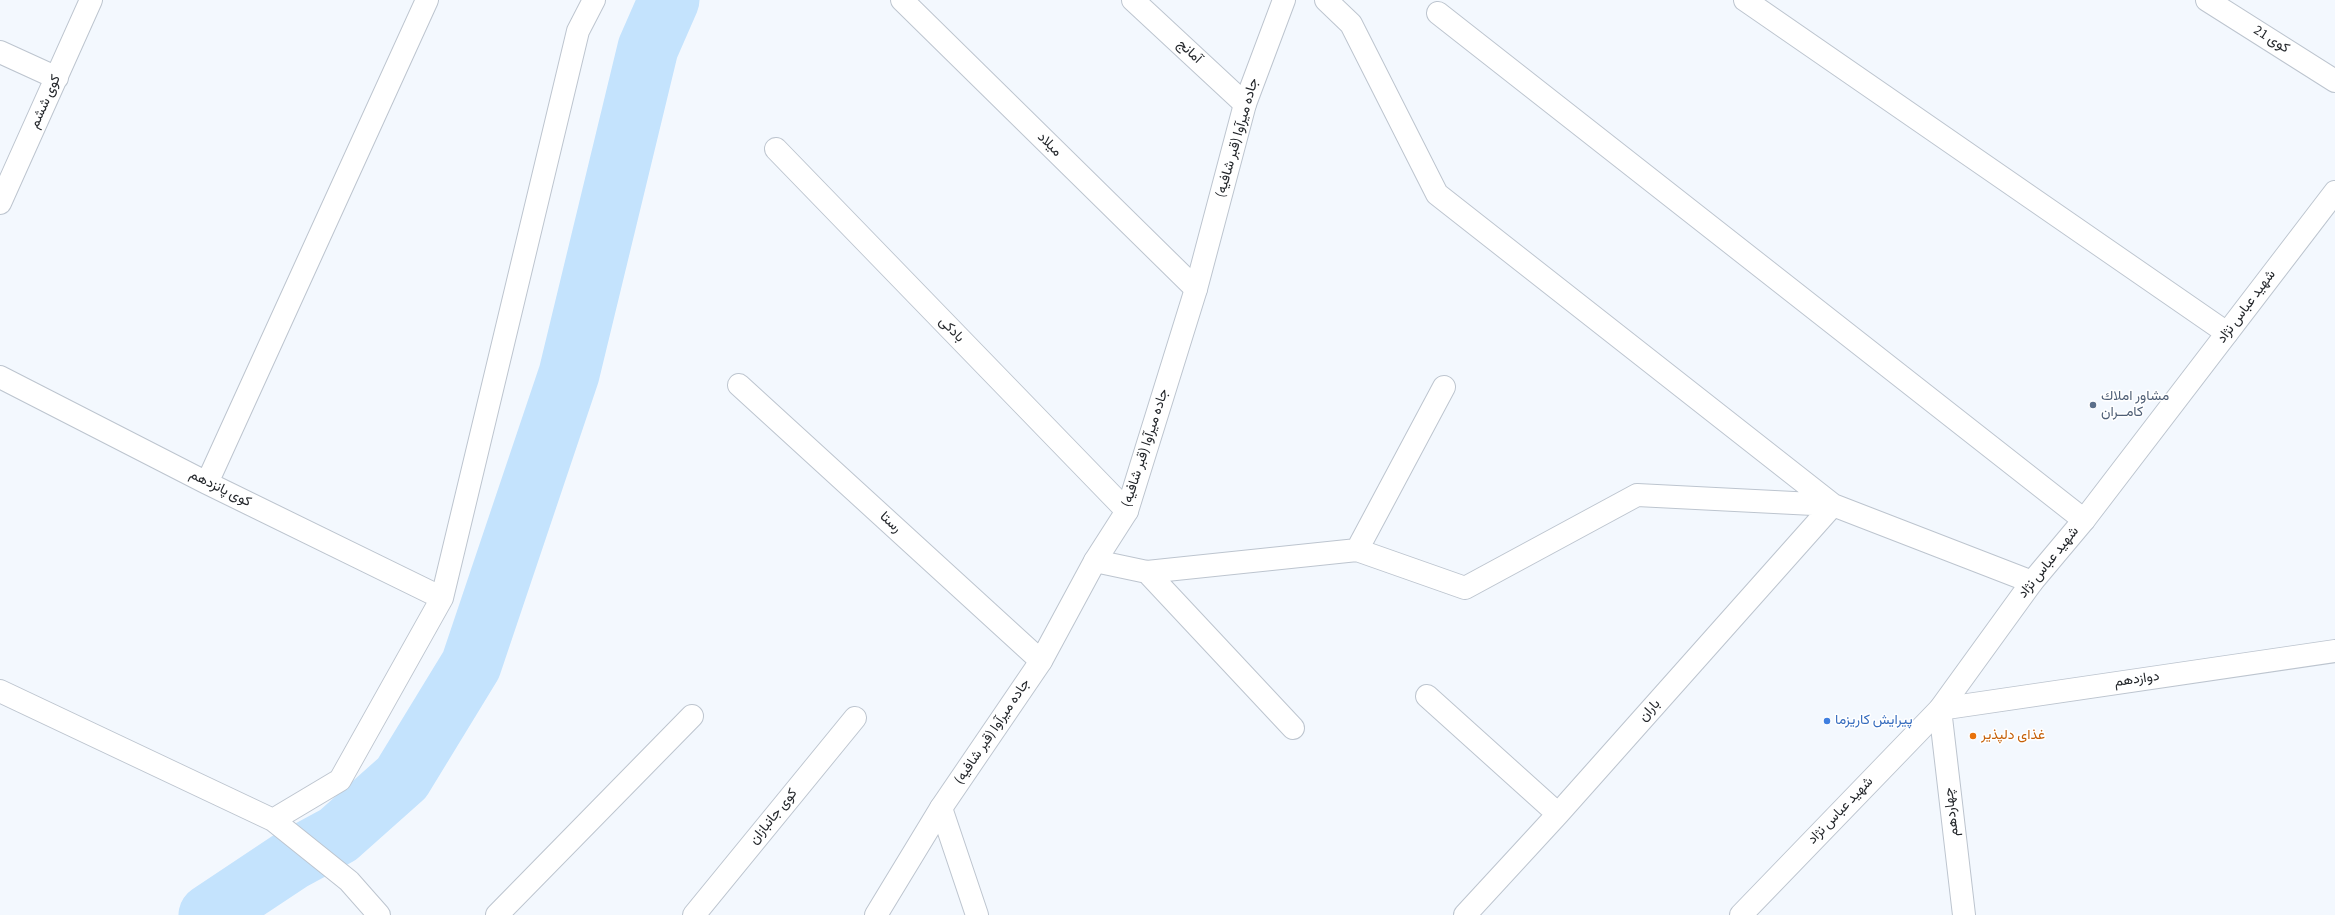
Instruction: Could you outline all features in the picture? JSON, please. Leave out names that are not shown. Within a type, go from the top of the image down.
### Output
[{"type":"street","name":"کوی ششم","points":[[0,203],[91,0]]},
{"type":"street","points":[[207,483],[427,0]]},
{"type":"street","points":[[273,820],[340,780],[442,598],[578,30],[594,0]]},
{"type":"street","name":"میلاد","points":[[902,0],[1196,289]]},
{"type":"street","name":"آمانج","points":[[1133,0],[1245,104]]},
{"type":"street","name":"جاده میرآوا (قبر شافیه)","points":[[876,915],[941,808],[1041,662],[1095,561],[1127,511],[1196,289],[1245,104],[1284,0]]},
{"type":"street","points":[[1326,0],[1351,24],[1437,194],[1833,505],[2032,582]]},
{"type":"street","points":[[1745,0],[2227,333]]},
{"type":"street","name":"کوی 21","points":[[2207,0],[2335,81]]},
{"type":"street","points":[[1438,13],[2084,520]]},
{"type":"street","points":[[0,52],[56,78]]},
{"type":"street","name":"بادکی","points":[[776,150],[1127,511]]},
{"type":"street","name":"شهید عباس نژاد","points":[[1741,915],[1940,709],[2032,582],[2084,520],[2335,192]]},
{"type":"street","name":"کوی پانزدهم","points":[[0,377],[207,483],[442,598]]},
{"type":"street","name":"رستا","points":[[739,385],[1041,662]]},
{"type":"street","points":[[1357,550],[1444,387]]},
{"type":"street","points":[[1095,561],[1147,572],[1357,550],[1465,588],[1637,495],[1833,505]]},
{"type":"street","name":"باران","points":[[1465,915],[1558,814],[1833,505]]},
{"type":"street","points":[[1147,572],[1293,728]]},
{"type":"street","name":"دوازدهم","points":[[1940,709],[2335,651]]},
{"type":"street","points":[[0,691],[273,820],[349,881],[379,915]]},
{"type":"street","points":[[1427,696],[1558,814]]},
{"type":"street","name":"چهاردهم","points":[[1940,709],[1964,915]]},
{"type":"street","points":[[497,915],[692,716]]},
{"type":"street","name":"کوی جانبازان","points":[[694,915],[855,718]]},
{"type":"street","points":[[941,808],[977,915]]},
{"type":"waterway","points":[[209,915],[290,861],[338,835],[402,778],[471,665],[569,374],[648,48],[669,0]]},
{"type":"place","name":"مشاور املاك كامــران","points":[[2093,405]]},
{"type":"place","name":"پیرایش کاریزما","points":[[1827,721]]},
{"type":"place","name":"غذای دلپذیر","points":[[1973,736]]}]
